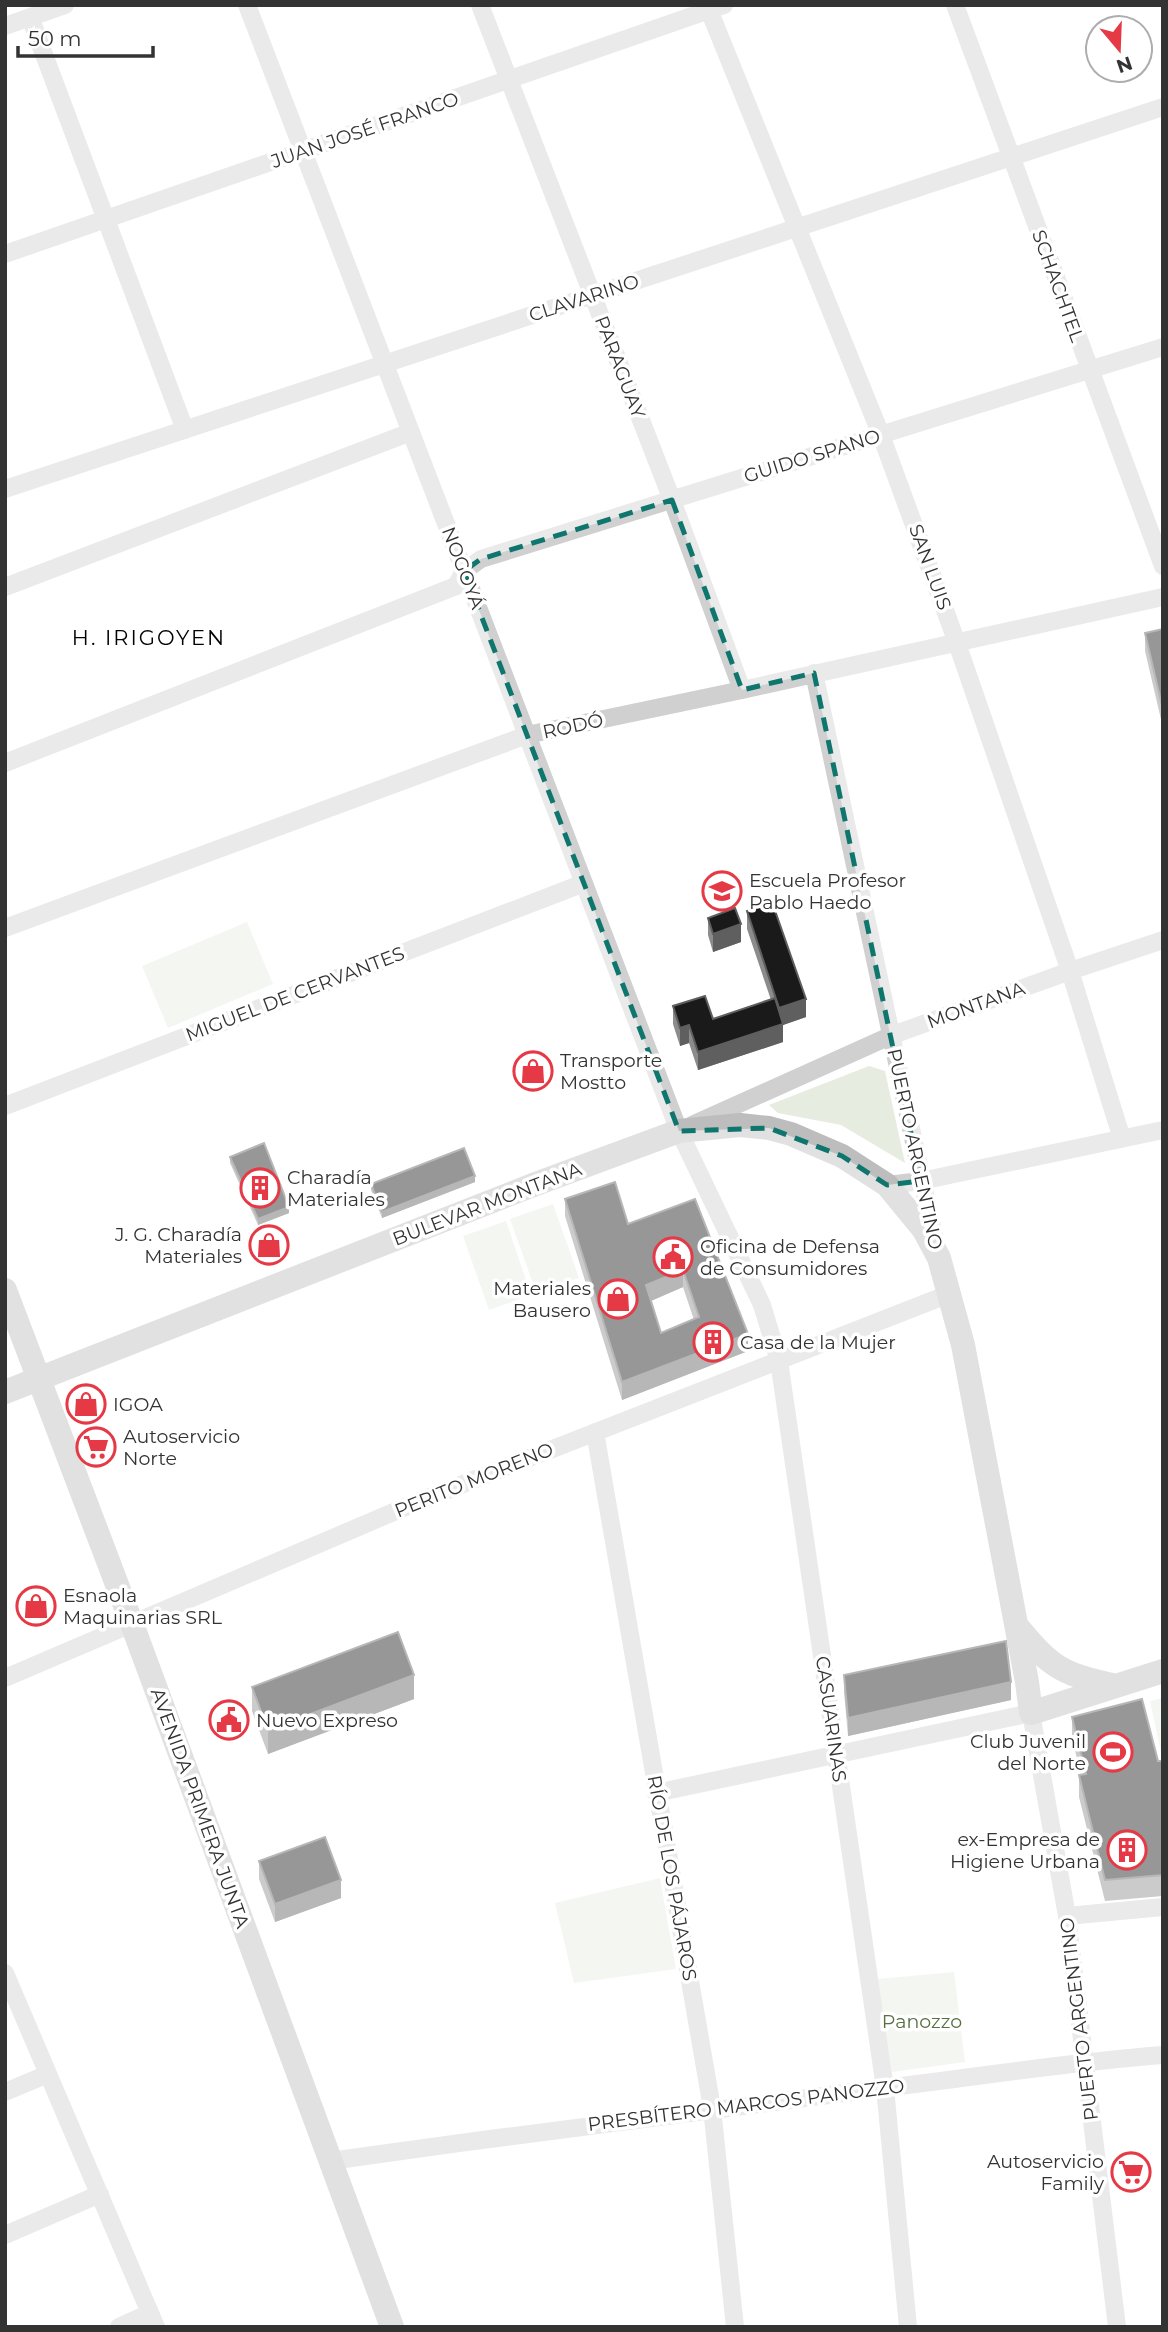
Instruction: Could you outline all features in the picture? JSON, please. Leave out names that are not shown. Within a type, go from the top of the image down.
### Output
[{"type":"main road","name":"BULEVAR MONTANA","points":[[5,1392],[533,1185],[679,1131],[740,1125],[769,1128],[791,1134],[842,1156],[887,1185],[925,1230],[939,1258]]},
{"type":"main road","name":"PUERTO ARGENTINO","points":[[939,1258],[963,1345],[1031,1713]]},
{"type":"main road","name":"AVENIDA PRIMERA JUNTA","points":[[5,1290],[132,1624],[392,2327]]},
{"type":"main road","points":[[1016,1625],[1035,1648],[1076,1681],[1075,1699]]},
{"type":"main road","points":[[1027,1682],[1032,1674],[1042,1668],[1064,1669],[1117,1686]]},
{"type":"main road","points":[[1031,1713],[1163,1671]]},
{"type":"street","points":[[5,26],[65,5]]},
{"type":"street","name":"NOGOYÁ","points":[[247,5],[679,1131]]},
{"type":"street","name":"PARAGUAY","points":[[480,5],[672,500],[742,690]]},
{"type":"street","name":"SCHACHTEL","points":[[955,5],[1088,370],[1163,566]]},
{"type":"street","name":"JUAN JOSÉ FRANCO","points":[[5,254],[714,7]]},
{"type":"street","name":"SAN LUIS","points":[[714,7],[797,228],[881,435],[957,643],[1070,971],[1122,1139]]},
{"type":"street","points":[[30,17],[185,430]]},
{"type":"street","name":"CLAVARINO","points":[[5,489],[1163,107]]},
{"type":"street","name":"GUIDO SPANO","points":[[5,763],[456,586],[464,572],[481,559],[1163,347]]},
{"type":"street","points":[[5,587],[411,432]]},
{"type":"street","name":"RODÓ","points":[[5,928],[527,735],[1163,597]]},
{"type":"street","name":"PUERTO ARGENTINO","points":[[814,673],[939,1258]]},
{"type":"street","name":"MIGUEL DE CERVANTES","points":[[5,1106],[584,883]]},
{"type":"street","name":"MONTANA","points":[[679,1131],[890,1036],[1163,940]]},
{"type":"street","points":[[887,1185],[921,1181],[1163,1130]]},
{"type":"street","name":"CASUARINAS","points":[[679,1131],[762,1305],[779,1361],[885,2088],[908,2327]]},
{"type":"street","name":"PERITO MORENO","points":[[5,1678],[417,1502],[948,1293]]},
{"type":"street","name":"RÍO DE LOS PÁJAROS","points":[[595,1432],[712,2108],[735,2327]]},
{"type":"street","points":[[656,1793],[1031,1713]]},
{"type":"street","name":"PUERTO ARGENTINO","points":[[1031,1713],[1067,1916],[1117,2327]]},
{"type":"street","points":[[1067,1916],[1163,1907]]},
{"type":"street","points":[[5,1973],[153,2320],[119,2327]]},
{"type":"street","name":"PRESBÍTERO MARCOS PANOZZO","points":[[330,2161],[712,2108],[1084,2061],[1163,2054]]},
{"type":"street","points":[[5,2092],[48,2074]]},
{"type":"street","points":[[5,2235],[100,2194]]},
{"type":"highlighted area","points":[[672,500],[742,690],[814,673],[921,1181],[887,1185],[842,1156],[769,1128],[679,1131],[464,571],[481,559]]},
{"type":"green space","points":[[247,922],[273,984],[168,1028],[142,966]]},
{"type":"green space","points":[[869,1066],[885,1071],[905,1163],[841,1125],[778,1113],[769,1105]]},
{"type":"green space","points":[[553,1204],[579,1278],[536,1292],[510,1219]]},
{"type":"green space","points":[[506,1221],[531,1295],[489,1310],[463,1236]]},
{"type":"green space","points":[[1163,1698],[1163,1762],[1150,1701]]},
{"type":"green space","points":[[660,1878],[676,1969],[574,1983],[555,1903]]},
{"type":"green space","name":"Panozzo","points":[[954,1972],[965,2062],[892,2072],[878,1979]]},
{"type":"building","points":[[1163,629],[1163,710],[1145,633]]},
{"type":"building","points":[[772,902],[806,999],[779,1008],[747,911]]},
{"type":"building","points":[[735,908],[741,924],[713,934],[708,918]]},
{"type":"building","points":[[705,996],[713,1019],[775,998],[783,1024],[698,1052],[689,1025],[680,1028],[673,1006]]},
{"type":"building","name":"Charadía Materiales","points":[[264,1143],[289,1207],[258,1219],[230,1157]]},
{"type":"building","points":[[464,1148],[475,1176],[382,1212],[371,1184]]},
{"type":"building","points":[[615,1182],[628,1224],[695,1199],[748,1334],[622,1382],[565,1199]],"holes":[[[683,1270],[699,1317],[661,1333],[646,1285]]]},
{"type":"building","points":[[398,1632],[414,1675],[268,1730],[252,1687]]},
{"type":"building","points":[[1006,1641],[1011,1682],[848,1718],[844,1675]]},
{"type":"building","points":[[1142,1699],[1158,1761],[1163,1761],[1163,1875],[1105,1880],[1079,1775],[1086,1774],[1072,1717]]},
{"type":"building","points":[[325,1837],[341,1880],[275,1904],[259,1861]]},
{"type":"place","name":"Escuela Profesor Pablo Haedo","points":[[722,891]]},
{"type":"place","name":"Transporte Mostto","points":[[533,1071]]},
{"type":"place","name":"Charadía Materiales","points":[[260,1188]]},
{"type":"place","name":"J. G. Charadía Materiales","points":[[269,1245]]},
{"type":"place","name":"Oficina de Defensa de Consumidores","points":[[673,1257]]},
{"type":"place","name":"Materiales Bausero","points":[[618,1299]]},
{"type":"place","name":"Casa de la Mujer","points":[[713,1342]]},
{"type":"place","name":"IGOA","points":[[86,1404]]},
{"type":"place","name":"Autoservicio Norte","points":[[96,1447]]},
{"type":"place","name":"Esnaola Maquinarias SRL","points":[[36,1606]]},
{"type":"place","name":"Nuevo Expreso","points":[[229,1720]]},
{"type":"place","name":"Club Juvenil del Norte","points":[[1113,1752]]},
{"type":"place","name":"ex-Empresa de Higiene Urbana","points":[[1127,1850]]},
{"type":"place","name":"Autoservicio Family","points":[[1131,2172]]},
{"type":"district","name":"H. IRIGOYEN","points":[[149,637]]}]
